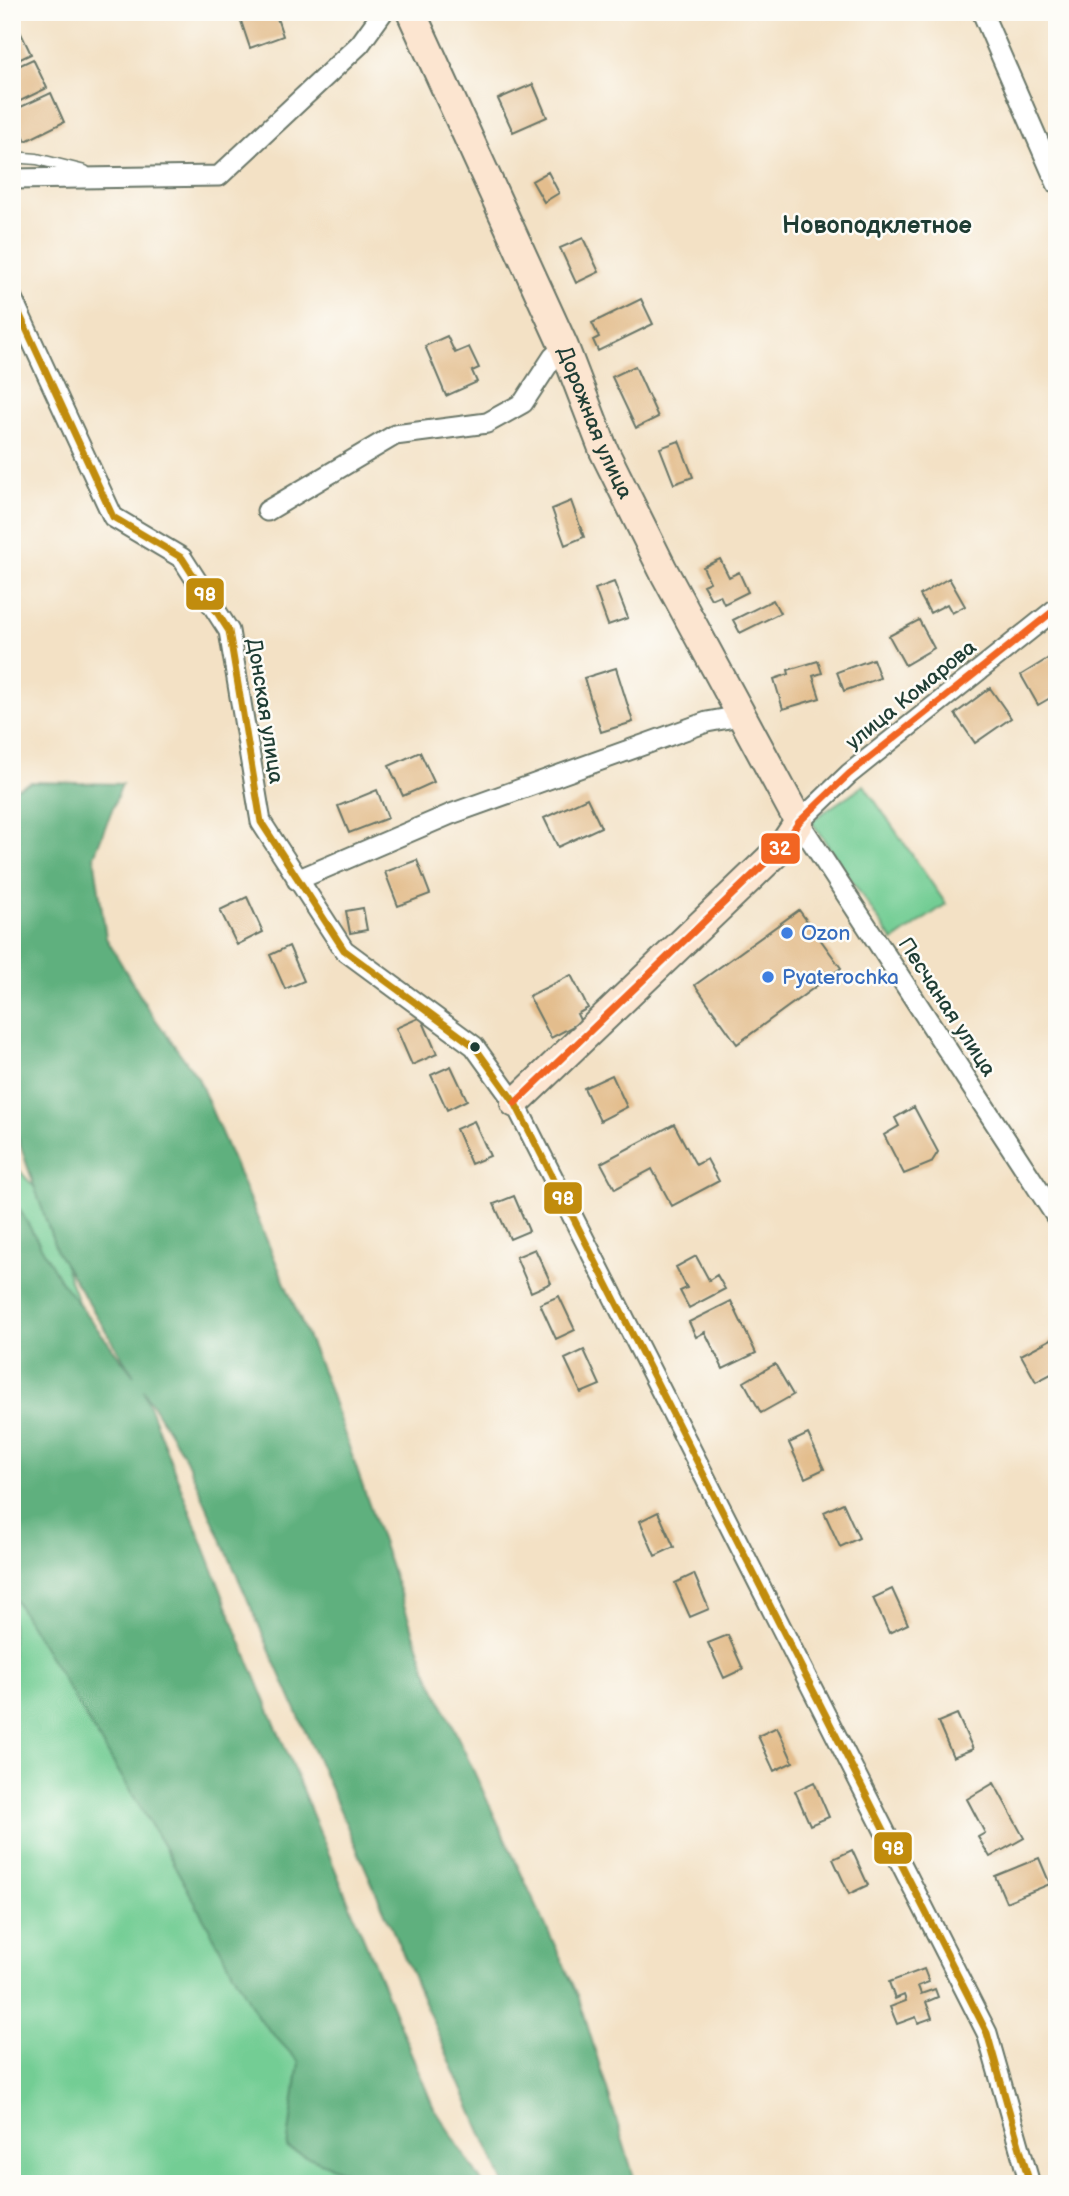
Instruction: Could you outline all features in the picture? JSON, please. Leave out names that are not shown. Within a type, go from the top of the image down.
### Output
[{"type":"street","points":[[12,179],[219,176],[360,44],[383,12]]},
{"type":"street","name":"Дорожная улица","points":[[411,12],[564,347],[604,452],[740,716],[799,822]]},
{"type":"street","points":[[982,12],[1057,184]]},
{"type":"street","name":"Донская улица","points":[[12,298],[113,517],[182,558],[229,631],[261,822],[297,880],[344,950],[474,1046],[514,1103],[988,2033],[1030,2184]]},
{"type":"street","points":[[267,511],[395,435],[487,423],[523,403],[553,357],[564,347]]},
{"type":"street","name":"улица Комарова","points":[[799,822],[849,774],[1057,608]]},
{"type":"street","points":[[297,880],[451,814],[707,722],[740,716]]},
{"type":"street","points":[[514,1103],[783,846],[799,822]]},
{"type":"street","name":"Песчаная улица","points":[[799,822],[1057,1217]]},
{"type":"lane","points":[[12,157],[37,159],[109,178]]},
{"type":"green space","points":[[31,782],[122,784],[94,856],[106,938],[148,1009],[198,1078],[325,1378],[427,1671],[578,1995],[636,2184],[504,2184],[186,1459],[143,1390],[241,1642],[433,2106],[483,2184],[350,2184],[345,2172],[287,2148],[299,2062],[259,2019],[166,1850],[12,1595],[12,1196],[60,1280],[134,1376],[57,1252],[12,1121],[12,790]]},
{"type":"green space","points":[[864,785],[946,904],[893,941],[811,821]]},
{"type":"green space","points":[[12,1162],[36,1189],[407,2184],[12,2184]]},
{"type":"building","points":[[238,12],[275,12],[283,36],[250,48]]},
{"type":"building","points":[[17,25],[31,54],[12,63],[12,27]]},
{"type":"building","points":[[33,59],[47,88],[12,105],[12,69]]},
{"type":"building","points":[[533,84],[547,117],[513,132],[498,99]]},
{"type":"building","points":[[51,93],[64,122],[26,141],[12,111]]},
{"type":"building","points":[[548,172],[559,193],[544,202],[532,181]]},
{"type":"building","points":[[583,238],[599,272],[576,283],[560,248]]},
{"type":"building","points":[[641,299],[653,324],[598,351],[593,340],[599,337],[592,323]]},
{"type":"building","points":[[447,336],[455,353],[469,347],[479,368],[472,371],[477,382],[446,396],[425,346]]},
{"type":"building","points":[[635,366],[658,417],[636,428],[612,377]]},
{"type":"building","points":[[679,441],[693,477],[674,484],[660,448]]},
{"type":"building","points":[[571,501],[584,537],[565,545],[552,509]]},
{"type":"building","points":[[720,559],[729,577],[739,572],[748,592],[724,604],[720,595],[711,599],[703,585],[710,582],[703,567]]},
{"type":"building","points":[[949,578],[965,606],[952,613],[947,604],[930,613],[920,595]]},
{"type":"building","points":[[614,582],[628,618],[608,625],[595,589]]},
{"type":"building","points":[[773,600],[780,613],[740,633],[733,620]]},
{"type":"building","points":[[919,620],[934,648],[905,665],[889,636]]},
{"type":"building","points":[[1057,653],[1057,694],[1038,705],[1021,675]]},
{"type":"building","points":[[873,659],[880,678],[844,691],[837,672]]},
{"type":"building","points":[[818,661],[822,673],[813,676],[820,698],[783,709],[774,679],[789,674],[788,670]]},
{"type":"building","points":[[616,668],[633,722],[601,732],[584,678]]},
{"type":"building","points":[[990,688],[1011,718],[975,743],[955,714]]},
{"type":"building","points":[[420,752],[434,782],[403,796],[389,766]]},
{"type":"building","points":[[377,790],[388,818],[349,833],[338,806]]},
{"type":"building","points":[[587,798],[601,827],[558,847],[544,818]]},
{"type":"building","points":[[417,860],[430,894],[398,906],[385,872]]},
{"type":"building","points":[[247,897],[263,932],[237,945],[220,910]]},
{"type":"building","points":[[363,908],[367,930],[350,933],[346,911]]},
{"type":"building","name":"Pyaterochka","points":[[799,910],[841,968],[737,1044],[695,985]]},
{"type":"building","points":[[289,946],[304,981],[285,989],[270,955]]},
{"type":"building","points":[[571,975],[588,1008],[577,1014],[581,1022],[551,1038],[529,996]]},
{"type":"building","points":[[421,1017],[437,1054],[412,1065],[396,1028]]},
{"type":"building","points":[[451,1066],[467,1100],[447,1110],[431,1075]]},
{"type":"building","points":[[612,1075],[627,1107],[600,1121],[584,1088]]},
{"type":"building","points":[[914,1107],[938,1152],[931,1163],[904,1174],[884,1135],[899,1126],[895,1118]]},
{"type":"building","points":[[474,1121],[490,1156],[471,1164],[456,1129]]},
{"type":"building","points":[[674,1124],[696,1165],[707,1159],[719,1181],[672,1206],[652,1169],[615,1189],[601,1163]]},
{"type":"building","points":[[514,1196],[529,1231],[510,1239],[494,1204]]},
{"type":"building","points":[[535,1249],[551,1283],[531,1292],[516,1257]]},
{"type":"building","points":[[696,1256],[709,1280],[717,1275],[725,1289],[689,1308],[680,1291],[687,1288],[676,1267]]},
{"type":"building","points":[[559,1296],[575,1330],[556,1339],[540,1304]]},
{"type":"building","points":[[731,1301],[756,1353],[723,1369],[705,1332],[696,1337],[689,1322]]},
{"type":"building","points":[[1055,1337],[1057,1371],[1036,1382],[1021,1355]]},
{"type":"building","points":[[584,1350],[600,1385],[581,1393],[565,1359]]},
{"type":"building","points":[[775,1364],[793,1395],[761,1413],[744,1382]]},
{"type":"building","points":[[808,1434],[824,1469],[805,1478],[789,1443]]},
{"type":"building","points":[[843,1503],[859,1538],[840,1547],[824,1512]]},
{"type":"building","points":[[658,1512],[674,1547],[655,1556],[640,1521]]},
{"type":"building","points":[[694,1574],[709,1609],[690,1617],[675,1583]]},
{"type":"building","points":[[892,1589],[908,1624],[889,1633],[873,1598]]},
{"type":"building","points":[[728,1635],[743,1669],[724,1678],[708,1643]]},
{"type":"building","points":[[957,1714],[973,1749],[953,1757],[938,1722]]},
{"type":"building","points":[[777,1727],[793,1762],[774,1771],[758,1736]]},
{"type":"building","points":[[814,1782],[829,1817],[810,1825],[795,1791]]},
{"type":"building","points":[[994,1783],[1024,1838],[990,1857],[978,1837],[985,1833],[967,1799]]},
{"type":"building","points":[[852,1850],[868,1885],[849,1894],[833,1859]]},
{"type":"building","points":[[1039,1858],[1050,1884],[1006,1902],[995,1876]]},
{"type":"building","points":[[924,1969],[929,1982],[918,1986],[921,1994],[935,1989],[938,1997],[926,2002],[932,2018],[918,2023],[916,2017],[897,2024],[890,2007],[906,2001],[904,1995],[895,1999],[889,1982]]},
{"type":"transit line","name":"98","points":[[12,298],[113,517],[182,558],[229,631],[261,822],[344,950],[474,1046],[515,1103],[987,2033],[1030,2184]]},
{"type":"transit line","name":"32","points":[[515,1103],[783,846],[799,822],[849,774],[1057,608]]},
{"type":"place","name":"Ozon","points":[[787,933]]},
{"type":"place","name":"Pyaterochka","points":[[768,977]]},
{"type":"district","name":"Новоподклетное","points":[[877,225]]}]
